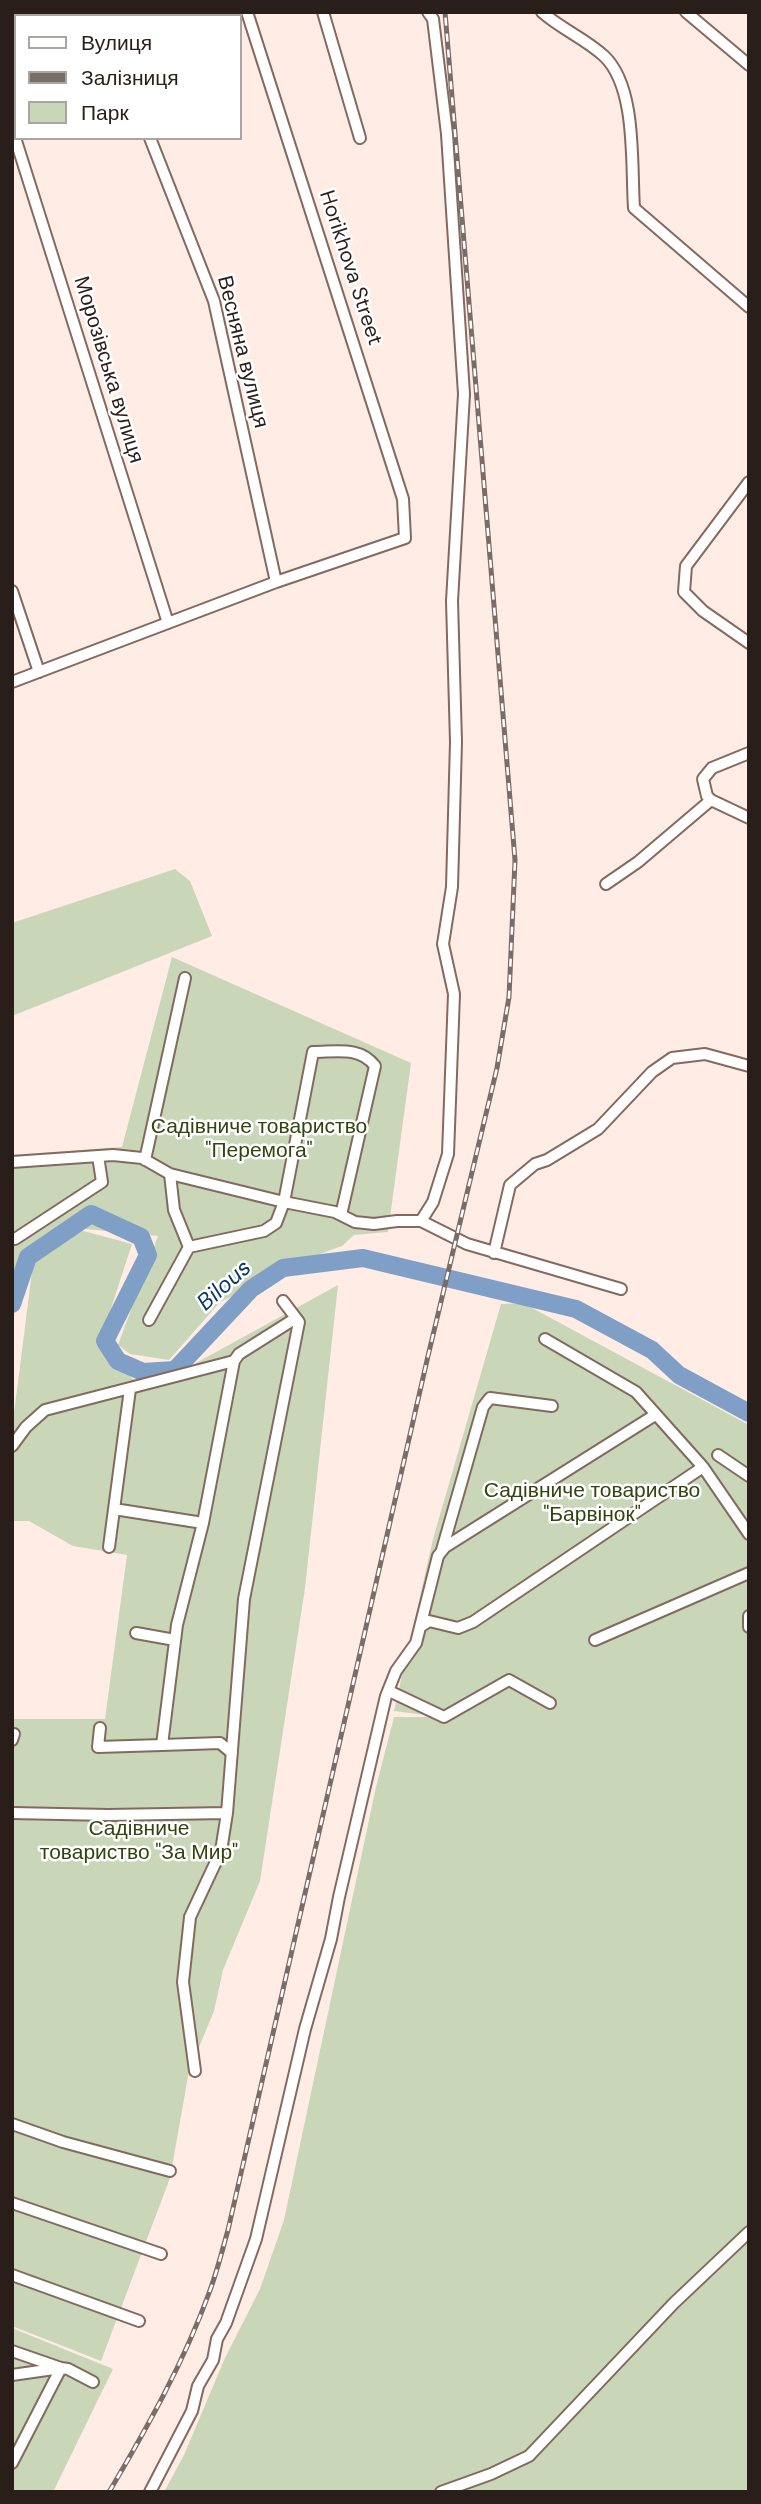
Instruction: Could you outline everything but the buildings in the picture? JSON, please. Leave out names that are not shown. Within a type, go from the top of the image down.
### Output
[{"type":"street","name":"Horikhova Street","points":[[247,12],[403,499],[405,538],[276,582]]},
{"type":"street","points":[[323,12],[360,138]]},
{"type":"street","points":[[421,1221],[433,1202],[448,1154],[454,995],[443,944],[452,887],[456,742],[452,601],[464,394],[447,134],[433,19],[428,12]]},
{"type":"street","points":[[542,12],[603,54],[617,69],[628,107],[634,208],[749,307]]},
{"type":"street","points":[[687,12],[749,65]]},
{"type":"street","name":"Морозівська вулиця","points":[[16,140],[168,623]]},
{"type":"street","name":"Весняна вулиця","points":[[151,140],[214,301],[276,582]]},
{"type":"street","points":[[749,482],[686,566],[684,592],[703,611],[749,643]]},
{"type":"street","points":[[12,682],[276,582]]},
{"type":"street","points":[[13,593],[39,672]]},
{"type":"street","points":[[749,753],[712,768],[703,779],[707,796],[711,800],[749,818]]},
{"type":"street","points":[[606,884],[638,862],[711,800]]},
{"type":"street","points":[[145,1160],[185,978]]},
{"type":"street","points":[[149,1320],[190,1247],[264,1231],[276,1223],[284,1202],[313,1052],[359,1052],[375,1066],[341,1215]]},
{"type":"street","points":[[494,1253],[510,1185],[535,1164],[547,1160],[598,1129],[652,1072],[672,1058],[705,1054],[749,1066]]},
{"type":"street","points":[[12,1162],[113,1155],[145,1160],[170,1174],[341,1215],[355,1222],[374,1224],[421,1221],[467,1244],[621,1289]]},
{"type":"street","points":[[15,1239],[102,1182],[98,1156]]},
{"type":"street","points":[[170,1174],[174,1210],[190,1247]]},
{"type":"street","points":[[195,2071],[183,1982],[190,1917],[221,1851],[227,1813],[244,1599],[299,1322],[283,1301]]},
{"type":"street","points":[[162,1745],[175,1640],[203,1523],[234,1361],[239,1354],[296,1318]]},
{"type":"street","points":[[545,1339],[636,1392],[703,1467],[749,1534]]},
{"type":"street","points":[[12,1446],[26,1427],[44,1410],[234,1361]]},
{"type":"street","points":[[108,1547],[130,1389]]},
{"type":"street","points":[[150,2492],[192,2412],[198,2386],[213,2360],[218,2339],[256,2239],[305,2029],[331,1939],[389,1691],[396,1671],[416,1643],[483,1407],[490,1398],[552,1406]]},
{"type":"street","points":[[442,1550],[655,1415]]},
{"type":"street","points":[[718,1455],[748,1474]]},
{"type":"street","points":[[421,1627],[429,1622],[458,1628],[473,1622],[703,1467]]},
{"type":"street","points":[[114,1509],[203,1523]]},
{"type":"street","points":[[595,1640],[749,1573]]},
{"type":"street","points":[[749,1616],[749,1627]]},
{"type":"street","points":[[136,1633],[175,1640]]},
{"type":"street","points":[[389,1691],[444,1717],[509,1680],[550,1703]]},
{"type":"street","points":[[100,1728],[98,1747],[220,1743],[232,1753]]},
{"type":"street","points":[[12,1814],[227,1813]]},
{"type":"street","points":[[12,2124],[63,2143],[170,2171]]},
{"type":"street","points":[[12,2203],[161,2254]]},
{"type":"street","points":[[441,2492],[491,2474],[529,2456],[674,2302],[749,2232]]},
{"type":"street","points":[[12,2275],[139,2321]]},
{"type":"street","points":[[12,2351],[68,2369],[93,2382]]},
{"type":"street","points":[[12,2375],[61,2368]]},
{"type":"street","points":[[12,2463],[61,2368]]},
{"type":"green space","points":[[175,869],[190,881],[212,936],[12,1016],[12,923]]},
{"type":"green space","name":"Садівниче товариство \"Перемога\"","points":[[172,957],[411,1063],[388,1232],[354,1235],[342,1246],[220,1302],[169,1360],[130,1354],[118,1345],[158,1236],[64,1227],[32,1249],[15,1272],[12,1295],[12,1155],[122,1147]]},
{"type":"green space","name":"Садівниче товариство \"За Мир\"","points":[[80,1230],[132,1244],[99,1345],[133,1379],[176,1374],[338,1285],[305,1588],[260,1881],[223,1970],[214,2011],[189,2071],[170,2178],[101,2361],[12,2326],[12,1719],[105,1719],[127,1555],[73,1546],[29,1521],[12,1521],[12,1429],[33,1264]]},
{"type":"green space","name":"Садівниче товариство \"Барвінок\"","points":[[523,1303],[749,1425],[749,2492],[164,2492],[184,2455],[225,2358],[260,2289],[284,2220],[376,1787],[394,1717],[441,1717],[394,1711],[433,1539],[501,1304]]},
{"type":"green space","points":[[12,2328],[113,2369],[53,2492],[12,2492]]},
{"type":"waterway","name":"Bilous","points":[[12,1304],[28,1257],[91,1214],[141,1237],[148,1255],[105,1341],[118,1361],[143,1372],[175,1370],[251,1289],[283,1268],[363,1258],[576,1309],[652,1350],[679,1375],[749,1413]]},
{"type":"railway","points":[[109,2492],[151,2419],[188,2344],[212,2285],[228,2230],[428,1356],[497,1068],[509,997],[515,860],[445,12]]}]
